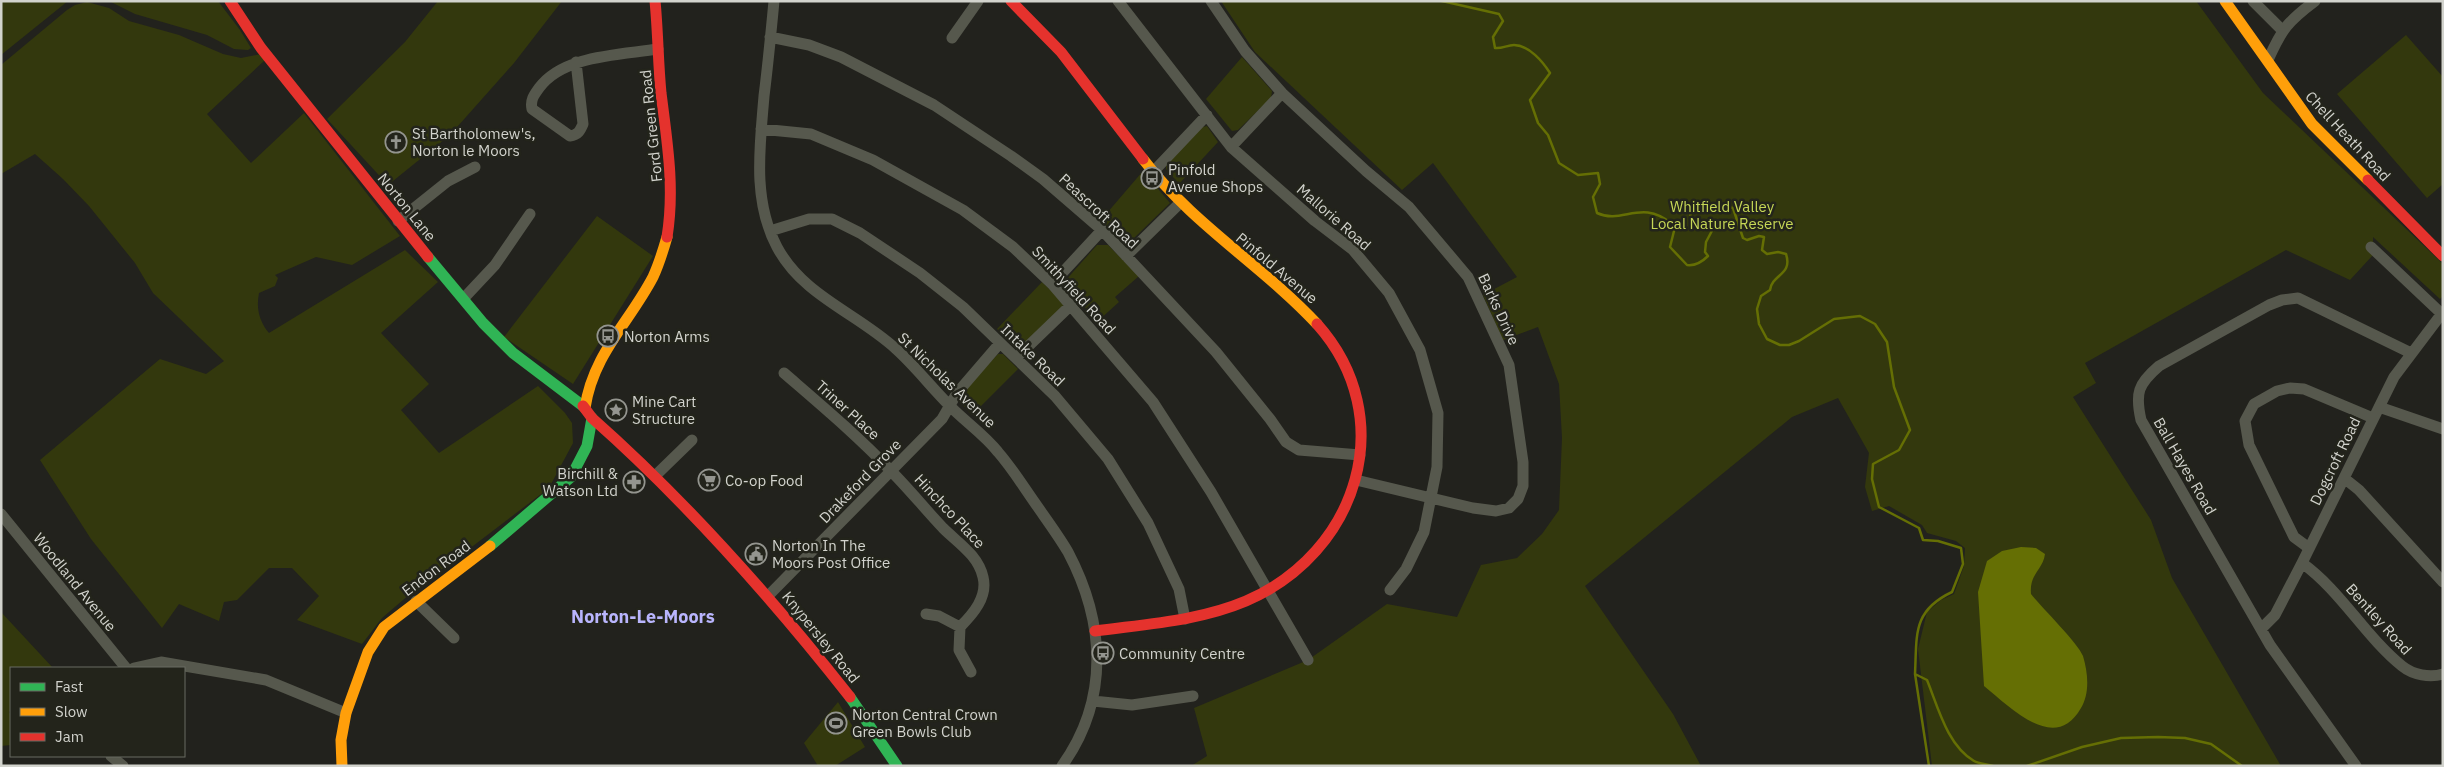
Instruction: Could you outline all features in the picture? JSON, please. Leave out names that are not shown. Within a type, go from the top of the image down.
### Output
[{"type":"street","name":"Norton Lane","points":[[230,1],[261,48],[398,221],[483,323],[513,353],[585,408]]},
{"type":"street","name":"Ford Green Road","points":[[585,408],[586,393],[595,371],[611,342],[652,279],[661,256],[669,225],[672,190],[671,155],[661,91],[655,1]]},
{"type":"street","name":"St Nicholas Avenue","points":[[774,1],[761,129],[761,196],[770,231],[784,259],[802,281],[895,348],[949,406],[998,450],[1068,552],[1088,598],[1095,631],[1097,670],[1093,701],[1086,722],[1062,766]]},
{"type":"street","points":[[952,38],[978,1]]},
{"type":"street","name":"Pinfold Avenue","points":[[1012,1],[1054,42],[1180,203],[1212,233],[1301,304],[1337,350],[1353,384],[1360,415],[1362,442],[1356,480],[1346,510],[1335,531],[1318,553],[1293,575],[1269,590],[1244,602],[1185,619],[1095,631]]},
{"type":"street","name":"Mallorie Road","points":[[1118,1],[1232,147],[1315,221],[1353,250],[1389,293],[1420,350],[1438,414],[1437,467],[1424,532],[1406,569],[1390,590]]},
{"type":"street","name":"Barks Drive","points":[[1211,1],[1245,51],[1282,93],[1366,171],[1410,206],[1468,277],[1509,365],[1523,462],[1523,486],[1518,499],[1509,508],[1496,511],[1473,508],[1356,480]]},
{"type":"street","name":"Chell Heath Road","points":[[2225,1],[2312,124],[2443,256]]},
{"type":"street","points":[[2253,1],[2282,30]]},
{"type":"street","points":[[2268,60],[2282,30],[2290,19],[2315,1]]},
{"type":"street","name":"Peascroft Road","points":[[770,37],[809,44],[841,57],[934,105],[1043,179],[1102,230],[1216,352],[1286,442],[1299,450],[1360,455]]},
{"type":"street","points":[[576,62],[583,124],[576,135],[570,136],[532,109],[532,97],[541,85],[557,70],[576,62],[658,49]]},
{"type":"street","points":[[1232,147],[1282,93]]},
{"type":"street","points":[[1154,171],[1207,115]]},
{"type":"street","name":"Smithyfield Road","points":[[761,129],[811,134],[873,160],[963,210],[1013,247],[1052,284],[1152,402],[1212,492],[1308,660]]},
{"type":"street","points":[[398,221],[448,182],[475,167]]},
{"type":"street","points":[[1126,256],[1180,203]]},
{"type":"street","points":[[464,298],[495,265],[530,214]]},
{"type":"street","name":"Intake Road","points":[[770,231],[809,219],[832,219],[860,233],[920,273],[963,307],[1055,396],[1108,459],[1148,523],[1179,588],[1185,619]]},
{"type":"street","points":[[1052,284],[1102,230]]},
{"type":"street","points":[[2371,248],[2442,314]]},
{"type":"street","name":"Ball Hayes Road","points":[[2356,766],[2270,645],[2262,628],[2140,420],[2136,401],[2142,383],[2159,366],[2269,305],[2282,300],[2298,298],[2411,353]]},
{"type":"street","points":[[1016,358],[1071,305]]},
{"type":"street","name":"Dogcroft Road","points":[[2262,628],[2275,615],[2394,377],[2442,314]]},
{"type":"street","name":"Drakeford Grove","points":[[768,596],[942,419],[957,393],[1000,343]]},
{"type":"street","name":"Triner Place","points":[[784,373],[840,421],[891,470]]},
{"type":"street","points":[[2309,548],[2294,537],[2249,445],[2245,421],[2254,404],[2277,391],[2290,388],[2304,389],[2373,418]]},
{"type":"street","points":[[2379,407],[2443,428]]},
{"type":"street","name":"Knypersley Road","points":[[585,408],[592,418],[656,475],[768,596],[846,692],[897,766]]},
{"type":"street","name":"Endon Road","points":[[342,766],[341,740],[346,712],[368,652],[384,627],[516,526],[571,477],[587,446],[592,418]]},
{"type":"street","points":[[656,475],[692,440]]},
{"type":"street","name":"Hinchco Place","points":[[891,470],[944,529],[974,557],[984,578],[983,596],[975,612],[960,627]]},
{"type":"street","points":[[2344,478],[2359,490],[2443,582]]},
{"type":"street","name":"Woodland Avenue","points":[[1,514],[125,667]]},
{"type":"street","name":"Bentley Road","points":[[2302,563],[2320,576],[2404,668],[2427,677],[2443,674]]},
{"type":"street","points":[[416,601],[454,638]]},
{"type":"street","points":[[926,614],[939,616],[960,627],[959,650],[971,672]]},
{"type":"street","points":[[138,667],[161,662],[266,680],[346,712]]},
{"type":"street","points":[[1093,701],[1132,705],[1193,696]]},
{"type":"street","points":[[111,757],[123,766]]},
{"type":"green space","points":[[1,1],[68,1],[1,55]]},
{"type":"green space","points":[[109,1],[218,1],[251,48],[248,50],[234,49],[207,35],[135,14]]},
{"type":"green space","points":[[438,1],[562,1],[514,63],[450,135],[388,185],[327,119],[405,42]]},
{"type":"green space","name":"Whitfield Valley Local Nature Reserve","points":[[1221,1],[2196,1],[2263,93],[2443,264],[2443,296],[2440,299],[2373,237],[2373,255],[2350,280],[2286,250],[2085,363],[2096,383],[2073,397],[2151,520],[2172,578],[2281,766],[1932,766],[1918,649],[1927,612],[1941,600],[1954,594],[1964,566],[1965,548],[1956,541],[1927,533],[1922,525],[1889,506],[1872,511],[1865,487],[1869,453],[1838,398],[1792,417],[1585,586],[1673,714],[1701,766],[1191,766],[1207,756],[1194,708],[1308,660],[1387,604],[1457,617],[1481,565],[1517,558],[1542,534],[1559,510],[1562,438],[1559,384],[1538,327],[1503,340],[1483,295],[1517,277],[1433,163],[1402,190],[1255,52]]},
{"type":"green space","points":[[87,2],[109,8],[129,21],[179,35],[223,54],[241,58],[261,54],[265,60],[207,114],[251,163],[304,113],[400,236],[352,265],[316,257],[275,275],[278,278],[275,286],[259,293],[258,299],[261,319],[269,333],[405,250],[438,282],[381,333],[429,384],[401,410],[439,453],[538,386],[565,413],[572,423],[573,443],[549,488],[410,594],[382,618],[362,644],[297,620],[319,596],[292,568],[269,568],[237,600],[224,602],[219,621],[179,604],[162,628],[91,539],[40,460],[160,359],[206,374],[224,361],[153,293],[135,263],[89,206],[35,154],[1,174],[1,65],[67,10],[75,5]]},
{"type":"green space","points":[[2406,35],[2443,77],[2443,184],[2427,198],[2337,94]]},
{"type":"green space","points":[[1242,57],[1272,91],[1271,98],[1238,130],[1232,131],[1206,99]]},
{"type":"green space","points":[[1207,126],[1218,142],[1179,184],[1166,169],[1166,165],[1199,128]]},
{"type":"green space","points":[[1143,171],[1170,203],[1130,242],[1125,243],[1101,220]]},
{"type":"green space","points":[[597,216],[653,256],[573,384],[504,337]]},
{"type":"green space","points":[[1097,245],[1108,245],[1139,276],[1115,297],[1119,302],[1098,321],[1066,288],[1065,281]]},
{"type":"green space","points":[[1042,282],[1063,302],[1063,307],[1019,348],[997,329]]},
{"type":"green space","points":[[998,354],[1003,354],[1018,369],[972,415],[960,402],[958,396]]},
{"type":"green space","points":[[1,612],[52,667],[10,667],[10,745],[1,746]]},
{"type":"green space","name":"Norton Central Crown Green Bowls Club","points":[[838,702],[865,747],[835,766],[818,766],[804,743]]},
{"type":"shaded area","points":[[2021,547],[2036,548],[2045,554],[2032,582],[2031,594],[2080,650],[2085,663],[2087,689],[2084,702],[2070,721],[2059,727],[2046,727],[2020,715],[1984,686],[1978,592],[1987,561],[2002,551]]},
{"type":"waterway","points":[[1442,1],[1499,14],[1503,21],[1493,37],[1495,48],[1514,45],[1525,48],[1535,55],[1550,73],[1530,100],[1538,123],[1548,135],[1559,163],[1578,175],[1598,173],[1600,184],[1593,197],[1597,213],[1615,216],[1642,212],[1661,217],[1672,224],[1674,231],[1670,247],[1687,265],[1693,265],[1708,256],[1705,252],[1706,242],[1714,227],[1711,222],[1698,225],[1691,220],[1690,212],[1717,205],[1733,208],[1743,238],[1747,240],[1759,236],[1764,237],[1762,250],[1767,254],[1778,252],[1786,254],[1787,266],[1785,270],[1774,281],[1770,290],[1761,296],[1757,309],[1759,324],[1767,339],[1780,345],[1789,345],[1799,341],[1834,319],[1860,316],[1875,324],[1887,342],[1894,387],[1910,430],[1899,450],[1873,464],[1872,479],[1879,507],[1919,528],[1923,540],[1938,541],[1961,548],[1963,564],[1952,592],[1939,599],[1923,616],[1917,636],[1915,674],[1927,680],[1945,725],[1957,745],[1974,761],[1993,766]]},
{"type":"waterway","points":[[1915,674],[1929,766]]},
{"type":"waterway","points":[[2027,766],[2082,747],[2121,738],[2158,737],[2185,738],[2211,744],[2242,766]]},
{"type":"traffic: fast","points":[[428,257],[483,323],[513,353],[583,406]]},
{"type":"traffic: fast","points":[[490,546],[571,477],[587,446],[592,418]]},
{"type":"traffic: fast","points":[[850,697],[897,766]]},
{"type":"traffic: slow","points":[[2225,1],[2312,124],[2368,180]]},
{"type":"traffic: slow","points":[[1143,159],[1183,204],[1274,282],[1317,324]]},
{"type":"traffic: slow","points":[[585,408],[589,389],[596,371],[613,339],[644,294],[653,277],[667,237]]},
{"type":"traffic: slow","points":[[342,766],[341,740],[346,713],[368,652],[384,627],[490,546]]},
{"type":"traffic: jam","points":[[230,1],[261,48],[428,257]]},
{"type":"traffic: jam","points":[[655,1],[660,81],[668,147],[670,183],[667,237]]},
{"type":"traffic: jam","points":[[1011,1],[1061,52],[1143,159]]},
{"type":"traffic: jam","points":[[2368,180],[2443,256]]},
{"type":"traffic: jam","points":[[1095,631],[1172,621],[1228,608],[1246,601],[1285,579],[1316,551],[1340,517],[1355,480],[1361,440],[1357,400],[1343,361],[1317,324]]},
{"type":"traffic: jam","points":[[583,406],[592,418],[695,517],[759,587],[850,697]]},
{"type":"place","name":"St Bartholomew's, Norton le Moors","points":[[396,142]]},
{"type":"place","name":"Pinfold Avenue Shops","points":[[1152,178]]},
{"type":"place","name":"Norton Arms","points":[[608,336]]},
{"type":"place","name":"Mine Cart Structure","points":[[616,410]]},
{"type":"place","name":"Co-op Food","points":[[709,480]]},
{"type":"place","name":"Birchill & Watson Ltd","points":[[634,482]]},
{"type":"place","name":"Norton In The Moors Post Office","points":[[756,554]]},
{"type":"place","name":"Community Centre","points":[[1103,653]]},
{"type":"place","name":"Norton Central Crown Green Bowls Club","points":[[836,723]]},
{"type":"district","name":"Norton-Le-Moors","points":[[643,616]]}]
